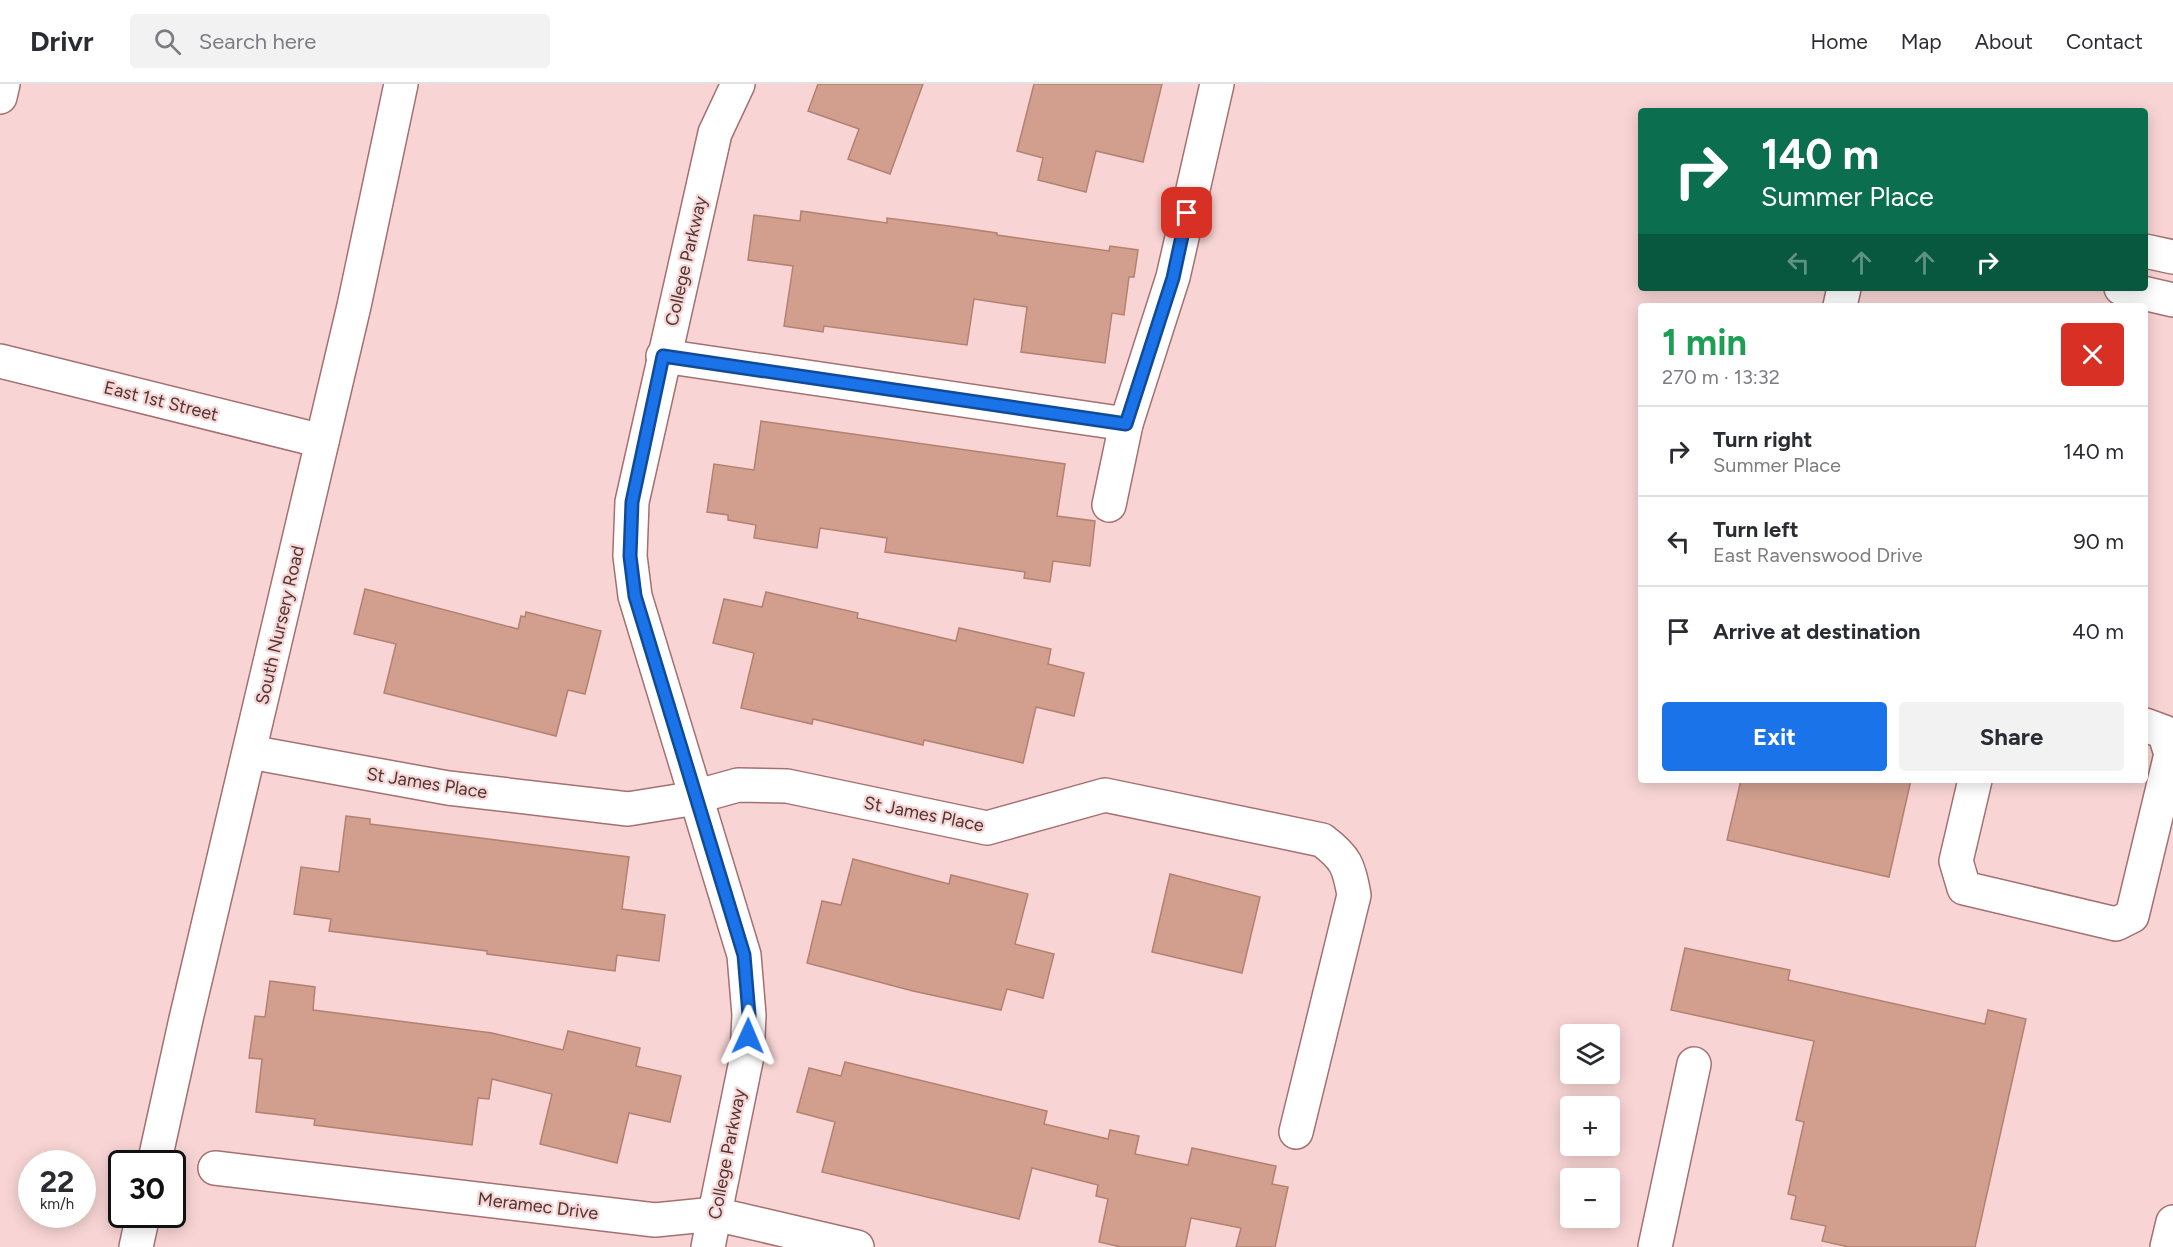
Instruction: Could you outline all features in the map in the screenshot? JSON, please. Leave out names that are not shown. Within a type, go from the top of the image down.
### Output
[{"type":"street","points":[[0,97],[3,84]]},
{"type":"street","name":"South Nursery Road","points":[[157,1150],[322,441],[401,84]]},
{"type":"street","name":"College Parkway","points":[[708,1247],[747,1056],[749,1015],[744,955],[635,596],[630,556],[632,502],[663,356],[715,134],[738,84]]},
{"type":"street","points":[[1109,505],[1126,424],[1173,278],[1217,84]]},
{"type":"street","points":[[2148,252],[2173,257]]},
{"type":"street","points":[[2134,291],[2173,300]]},
{"type":"street","points":[[663,356],[1126,424]]},
{"type":"street","name":"East 1st Street","points":[[0,361],[322,441]]},
{"type":"street","points":[[1974,783],[1956,861],[1964,888],[2116,924],[2132,916],[2171,754],[2164,732],[2148,727]]},
{"type":"street","name":"St James Place","points":[[250,752],[448,788],[628,809],[684,800],[738,785],[787,786],[987,828],[1105,795],[1322,840],[1338,852],[1350,868],[1354,895],[1296,1132]]},
{"type":"street","points":[[1655,1247],[1694,1064]]},
{"type":"street","name":"Meramec Drive","points":[[215,1168],[655,1220],[715,1214],[857,1247]]},
{"type":"street","points":[[2167,1247],[2173,1222]]},
{"type":"street","points":[[135,1247],[139,1228]]},
{"type":"building","points":[[818,84],[923,84],[890,174],[848,159],[859,129],[808,111]]},
{"type":"building","points":[[1034,84],[1162,84],[1143,162],[1096,151],[1086,192],[1038,180],[1043,158],[1017,151]]},
{"type":"building","points":[[801,211],[887,223],[887,218],[949,226],[1109,251],[1110,246],[1138,250],[1134,277],[1129,277],[1124,315],[1112,313],[1105,363],[1021,352],[1027,307],[974,299],[967,345],[824,326],[823,332],[784,326],[793,266],[748,260],[754,215],[800,221]]},
{"type":"building","points":[[761,421],[1065,464],[1057,516],[1095,521],[1090,566],[1053,561],[1050,582],[1024,578],[1025,572],[885,552],[887,538],[820,528],[817,548],[754,538],[756,525],[728,520],[728,515],[707,512],[714,464],[754,470]]},
{"type":"building","points":[[365,589],[518,629],[521,616],[525,617],[526,612],[601,631],[585,694],[568,690],[556,736],[384,693],[396,644],[354,634]]},
{"type":"building","points":[[766,592],[858,613],[857,618],[956,641],[959,628],[1051,649],[1048,664],[1084,673],[1074,716],[1036,707],[1023,763],[924,740],[923,745],[813,719],[812,724],[741,708],[754,653],[713,643],[724,599],[762,607]]},
{"type":"building","points":[[1740,783],[1910,783],[1889,877],[1727,840]]},
{"type":"building","points":[[346,816],[370,819],[370,824],[629,857],[622,909],[665,915],[659,961],[617,955],[615,971],[487,954],[487,951],[329,931],[331,919],[294,914],[301,867],[339,872]]},
{"type":"building","points":[[853,859],[949,884],[951,875],[1028,894],[1015,944],[1054,954],[1043,998],[1007,989],[1001,1010],[913,991],[807,963],[822,901],[841,905]]},
{"type":"building","points":[[1170,874],[1260,897],[1242,973],[1152,952]]},
{"type":"building","points":[[1685,948],[1790,970],[1788,980],[1985,1024],[1988,1010],[2026,1019],[1975,1247],[1849,1247],[1822,1241],[1826,1226],[1791,1219],[1796,1196],[1788,1194],[1804,1122],[1796,1120],[1814,1041],[1671,1010]]},
{"type":"building","points":[[270,981],[315,987],[313,1010],[492,1033],[563,1050],[568,1031],[640,1048],[636,1066],[681,1076],[670,1122],[629,1113],[617,1163],[540,1144],[552,1094],[492,1079],[489,1099],[478,1098],[472,1145],[314,1125],[315,1119],[256,1112],[262,1059],[249,1058],[255,1016],[265,1017]]},
{"type":"building","points":[[845,1062],[1047,1111],[1044,1124],[1108,1139],[1110,1130],[1139,1136],[1135,1154],[1188,1165],[1192,1148],[1276,1166],[1272,1184],[1288,1187],[1275,1247],[1236,1247],[1241,1228],[1191,1218],[1185,1247],[1121,1247],[1099,1242],[1108,1199],[1096,1196],[1098,1185],[1032,1168],[1019,1219],[822,1172],[835,1122],[797,1112],[809,1068],[841,1076]]},
{"type":"route","points":[[748,1036],[749,1015],[744,955],[635,596],[630,556],[632,502],[663,356],[1126,424],[1173,278],[1187,213]]}]
